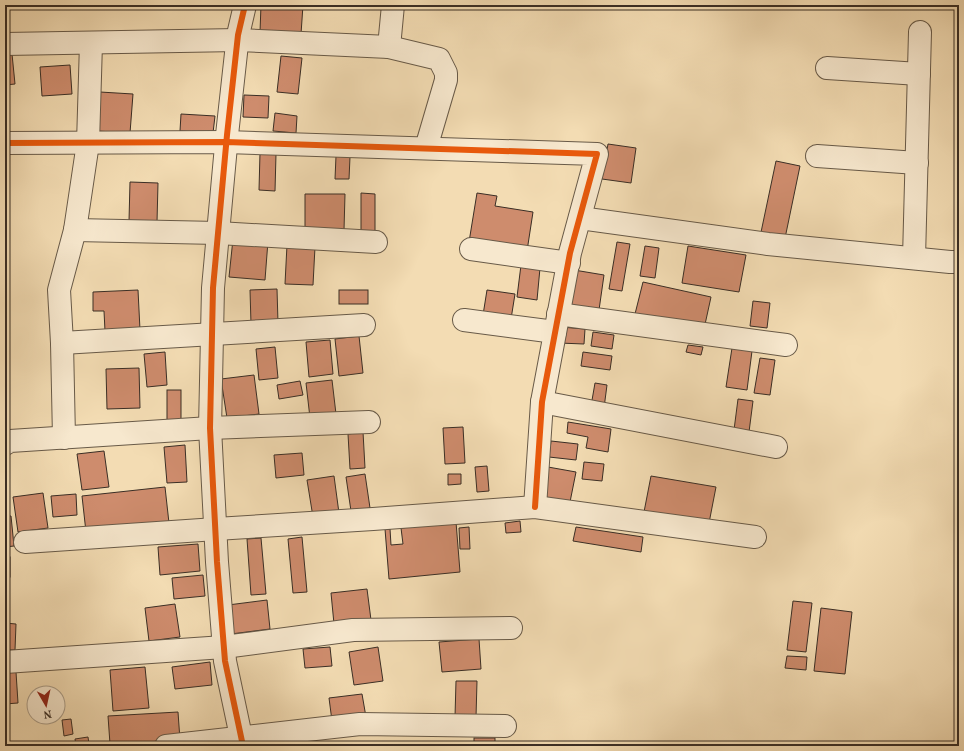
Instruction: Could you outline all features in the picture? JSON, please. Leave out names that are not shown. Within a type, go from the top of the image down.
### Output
[{"type":"street","points":[[242,741],[224,647],[210,428],[213,288],[226,142],[238,40],[245,5]]},
{"type":"street","points":[[390,48],[393,5]]},
{"type":"street","points":[[914,258],[920,32]]},
{"type":"street","points":[[5,44],[238,40],[390,48],[439,59],[446,73],[446,80],[426,148]]},
{"type":"street","points":[[64,438],[62,343],[58,290],[74,230],[88,143],[92,43]]},
{"type":"street","points":[[827,68],[919,74]]},
{"type":"street","points":[[5,143],[226,142],[598,154],[568,263],[542,402],[536,507]]},
{"type":"street","points":[[817,156],[917,163]]},
{"type":"street","points":[[580,218],[768,244],[959,262]]},
{"type":"street","points":[[74,230],[218,233],[376,242]]},
{"type":"street","points":[[471,248],[568,263]]},
{"type":"street","points":[[464,320],[557,323],[786,345]]},
{"type":"street","points":[[62,343],[364,325]]},
{"type":"street","points":[[542,402],[776,447]]},
{"type":"street","points":[[5,444],[10,442],[210,428],[369,422]]},
{"type":"street","points":[[25,542],[536,507],[755,537]]},
{"type":"street","points":[[5,662],[224,647],[353,630],[511,628]]},
{"type":"street","points":[[166,746],[242,741],[360,724],[505,726]]},
{"type":"building","points":[[261,5],[303,5],[301,34],[260,32]]},
{"type":"building","points":[[12,54],[15,84],[5,85],[5,55]]},
{"type":"building","points":[[281,56],[302,58],[298,94],[277,92]]},
{"type":"building","points":[[70,65],[72,94],[42,96],[40,67]]},
{"type":"building","points":[[100,92],[133,94],[130,133],[97,131]]},
{"type":"building","points":[[244,95],[269,96],[268,118],[243,117]]},
{"type":"building","points":[[275,113],[297,116],[296,133],[273,131]]},
{"type":"building","points":[[181,114],[215,116],[213,133],[180,131]]},
{"type":"building","points":[[608,144],[636,148],[631,183],[602,179]]},
{"type":"building","points":[[260,153],[276,154],[275,191],[259,190]]},
{"type":"building","points":[[336,156],[350,157],[349,179],[335,179]]},
{"type":"building","points":[[5,159],[7,179],[5,179]]},
{"type":"building","points":[[776,161],[800,166],[784,243],[760,237]]},
{"type":"building","points":[[130,182],[158,183],[157,222],[129,221]]},
{"type":"building","points":[[361,193],[375,194],[375,231],[361,231]]},
{"type":"building","points":[[477,193],[497,196],[495,206],[533,212],[527,251],[469,242]]},
{"type":"building","points":[[305,194],[345,194],[344,230],[305,229]]},
{"type":"building","points":[[233,239],[268,241],[265,280],[229,277]]},
{"type":"building","points":[[617,242],[630,244],[622,291],[609,289]]},
{"type":"building","points":[[287,245],[315,247],[313,285],[285,284]]},
{"type":"building","points":[[645,246],[659,248],[655,278],[640,276]]},
{"type":"building","points":[[688,246],[746,255],[739,292],[682,283]]},
{"type":"building","points":[[521,265],[540,268],[537,300],[517,297]]},
{"type":"building","points":[[574,270],[604,275],[599,310],[568,305]]},
{"type":"building","points":[[643,282],[711,297],[704,329],[635,314]]},
{"type":"building","points":[[277,289],[278,323],[251,324],[250,290]]},
{"type":"building","points":[[138,290],[140,330],[105,331],[104,311],[93,311],[93,292]]},
{"type":"building","points":[[339,290],[368,290],[368,304],[339,304]]},
{"type":"building","points":[[487,290],[515,294],[511,319],[483,315]]},
{"type":"building","points":[[753,301],[770,303],[767,328],[750,326]]},
{"type":"building","points":[[561,327],[585,329],[584,344],[559,343]]},
{"type":"building","points":[[593,332],[614,335],[612,349],[591,346]]},
{"type":"building","points":[[359,336],[363,373],[339,376],[335,339]]},
{"type":"building","points":[[330,340],[333,374],[309,377],[306,342]]},
{"type":"building","points":[[688,345],[703,347],[701,355],[686,352]]},
{"type":"building","points":[[275,347],[278,378],[259,380],[256,349]]},
{"type":"building","points":[[732,348],[752,351],[747,390],[726,387]]},
{"type":"building","points":[[165,352],[167,385],[147,387],[144,354]]},
{"type":"building","points":[[583,352],[612,356],[610,370],[581,366]]},
{"type":"building","points":[[760,358],[775,360],[770,395],[754,393]]},
{"type":"building","points":[[139,368],[140,408],[107,409],[106,369]]},
{"type":"building","points":[[254,375],[259,414],[227,418],[221,379]]},
{"type":"building","points":[[332,380],[336,414],[310,418],[306,383]]},
{"type":"building","points":[[300,381],[303,395],[279,399],[277,385]]},
{"type":"building","points":[[595,383],[607,385],[604,408],[591,406]]},
{"type":"building","points":[[167,390],[181,390],[181,426],[167,426]]},
{"type":"building","points":[[738,399],[753,401],[749,432],[734,430]]},
{"type":"building","points":[[568,422],[611,429],[608,452],[586,448],[588,437],[567,433]]},
{"type":"building","points":[[463,427],[465,463],[445,464],[443,428]]},
{"type":"building","points":[[363,432],[365,468],[350,469],[348,434]]},
{"type":"building","points":[[551,441],[578,444],[576,460],[549,457]]},
{"type":"building","points":[[185,445],[187,482],[167,483],[164,447]]},
{"type":"building","points":[[104,451],[109,487],[82,490],[77,454]]},
{"type":"building","points":[[302,453],[304,475],[276,478],[274,455]]},
{"type":"building","points":[[584,462],[604,464],[602,481],[582,479]]},
{"type":"building","points":[[487,466],[489,491],[477,492],[475,467]]},
{"type":"building","points":[[548,467],[576,472],[570,502],[542,498]]},
{"type":"building","points":[[365,474],[370,508],[351,511],[346,477]]},
{"type":"building","points":[[448,474],[461,474],[461,484],[448,485]]},
{"type":"building","points":[[334,476],[339,513],[313,517],[307,480]]},
{"type":"building","points":[[651,476],[716,487],[709,523],[644,512]]},
{"type":"building","points":[[165,487],[169,523],[86,532],[82,496]]},
{"type":"building","points":[[43,493],[48,528],[18,532],[13,497]]},
{"type":"building","points":[[76,494],[77,515],[53,517],[51,496]]},
{"type":"building","points":[[5,496],[9,496],[9,504],[5,504]]},
{"type":"building","points":[[5,516],[11,516],[14,546],[5,547]]},
{"type":"building","points":[[520,521],[521,532],[506,533],[505,523]]},
{"type":"building","points":[[456,522],[460,572],[389,579],[385,529],[390,529],[391,545],[403,544],[401,528]]},
{"type":"building","points":[[469,527],[470,549],[460,549],[459,528]]},
{"type":"building","points":[[576,527],[643,537],[641,552],[573,541]]},
{"type":"building","points":[[302,537],[307,592],[293,593],[288,539]]},
{"type":"building","points":[[261,538],[266,594],[251,595],[247,539]]},
{"type":"building","points":[[198,544],[200,571],[160,575],[158,547]]},
{"type":"building","points":[[5,557],[10,557],[10,577],[5,577]]},
{"type":"building","points":[[203,575],[205,596],[174,599],[172,578]]},
{"type":"building","points":[[367,589],[371,620],[334,624],[331,593]]},
{"type":"building","points":[[267,600],[270,629],[231,634],[228,605]]},
{"type":"building","points":[[793,601],[812,603],[806,652],[787,650]]},
{"type":"building","points":[[175,604],[180,637],[149,641],[145,608]]},
{"type":"building","points":[[821,608],[852,612],[845,674],[814,671]]},
{"type":"building","points":[[5,623],[16,624],[15,650],[5,650]]},
{"type":"building","points":[[479,639],[481,669],[442,672],[439,642]]},
{"type":"building","points":[[330,647],[332,666],[305,668],[303,649]]},
{"type":"building","points":[[378,647],[383,681],[354,685],[349,652]]},
{"type":"building","points":[[787,656],[807,657],[806,670],[785,668]]},
{"type":"building","points":[[210,662],[212,685],[175,689],[172,667]]},
{"type":"building","points":[[145,667],[149,708],[113,711],[110,670]]},
{"type":"building","points":[[16,672],[18,703],[5,704],[5,673]]},
{"type":"building","points":[[456,681],[477,681],[476,717],[455,717]]},
{"type":"building","points":[[362,694],[366,717],[332,721],[329,698]]},
{"type":"building","points":[[178,712],[180,740],[110,744],[108,716]]},
{"type":"building","points":[[71,719],[73,734],[64,736],[63,725],[66,725],[66,720]]},
{"type":"building","points":[[88,737],[89,744],[76,746],[75,739]]},
{"type":"building","points":[[474,738],[495,738],[495,746],[474,746]]},
{"type":"cycle path","points":[[243,746],[225,661],[217,562],[210,428],[213,288],[238,35],[245,5]]},
{"type":"cycle path","points":[[5,143],[226,142],[597,154],[570,253],[542,402],[535,507]]}]
